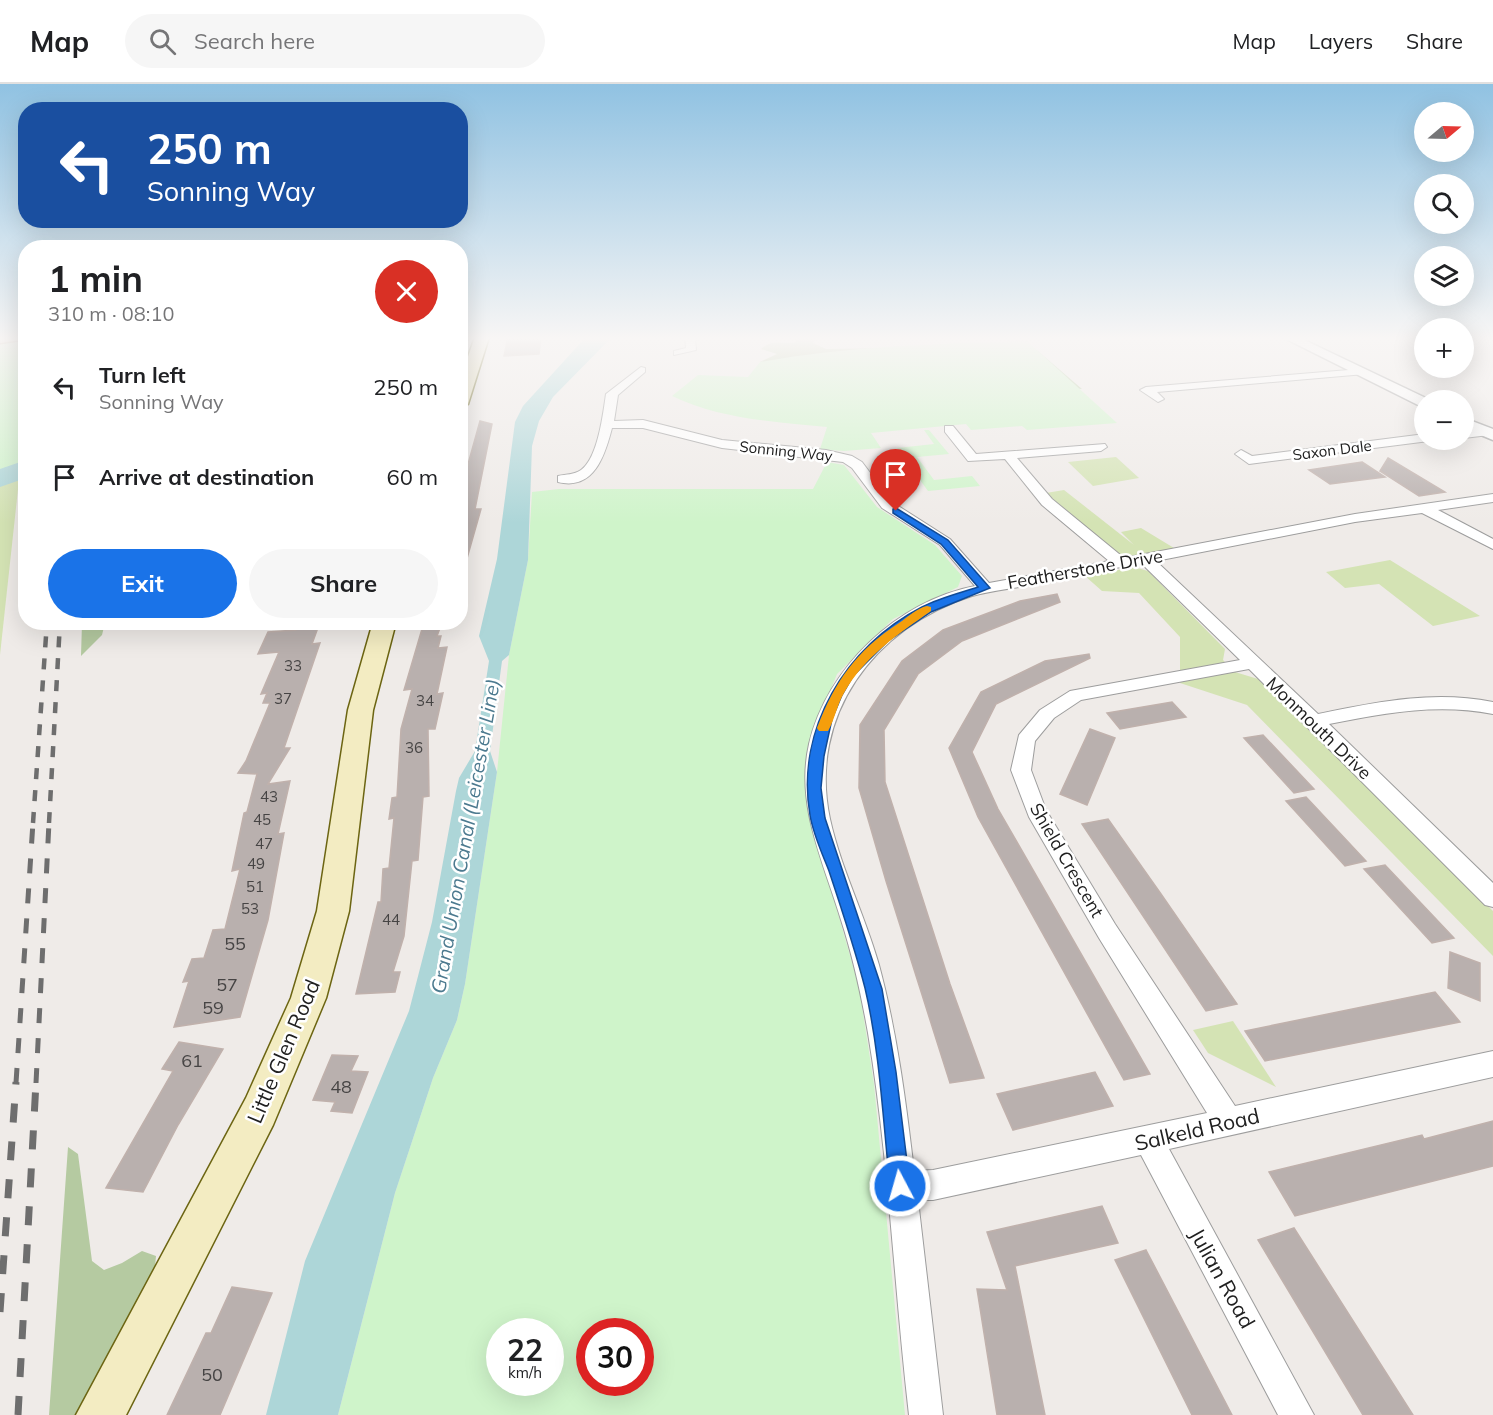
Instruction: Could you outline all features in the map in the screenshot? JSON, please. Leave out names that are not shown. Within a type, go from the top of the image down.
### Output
[{"type":"main road","name":"Little Glen Road","points":[[100,1415],[184,1261],[276,1078],[305,1009],[327,938],[342,853],[357,724],[370,668],[382,630]]},
{"type":"street","points":[[563,479],[577,479],[588,473],[595,465],[607,425],[611,399]]},
{"type":"street","name":"Sonning Way","points":[[607,425],[643,424],[722,444],[834,455],[847,459],[857,465],[887,505],[945,542],[985,588]]},
{"type":"street","points":[[1474,426],[1489,433]]},
{"type":"street","points":[[949,429],[973,458],[1101,447]]},
{"type":"street","points":[[1474,434],[1489,433]]},
{"type":"street","name":"Saxon Dale","points":[[1241,454],[1249,460],[1414,439]]},
{"type":"street","points":[[1009,456],[1047,502],[1121,563]]},
{"type":"street","name":"Featherstone Drive","points":[[926,1415],[914,1329],[887,1072],[874,989],[852,915],[818,818],[814,788],[817,756],[825,719],[836,695],[849,674],[884,638],[927,609],[985,588],[1355,518],[1493,498]]},
{"type":"street","points":[[1424,508],[1493,545]]},
{"type":"street","name":"Monmouth Drive","points":[[1144,558],[1314,721],[1493,898]]},
{"type":"street","name":"Shield Crescent","points":[[1228,1120],[1107,931],[1036,811],[1021,771],[1026,740],[1047,714],[1076,695],[1252,663]]},
{"type":"street","points":[[1314,721],[1432,700],[1453,700],[1493,708]]},
{"type":"street","name":"Salkeld Road","points":[[900,1186],[933,1185],[1149,1141],[1228,1120],[1493,1064]]},
{"type":"street","name":"Julian Road","points":[[1149,1141],[1297,1415]]},
{"type":"green space","points":[[0,399],[18,399],[18,466],[0,478]]},
{"type":"green space","points":[[679,399],[1091,399],[1117,423],[1027,430],[1022,426],[971,430],[966,424],[871,433],[881,448],[844,451],[820,449],[827,427],[728,415]]},
{"type":"green space","points":[[924,430],[929,430],[949,454],[917,457],[934,480],[972,476],[980,486],[928,491],[897,448],[934,444]]},
{"type":"green space","points":[[1116,457],[1139,478],[1093,486],[1068,462]]},
{"type":"green space","points":[[827,462],[844,465],[877,507],[935,545],[962,576],[958,587],[893,619],[837,674],[807,749],[809,812],[859,987],[874,1084],[905,1415],[338,1415],[395,1193],[433,1078],[457,1020],[465,984],[497,772],[509,655],[528,560],[532,492],[559,489],[813,489]]},
{"type":"green space","points":[[18,472],[0,655],[0,485]]},
{"type":"green space","points":[[1064,490],[1134,545],[1121,532],[1141,528],[1174,548],[1121,563],[1040,494]]},
{"type":"green space","points":[[1390,560],[1480,616],[1433,626],[1379,584],[1345,588],[1326,572]]},
{"type":"green space","points":[[1134,567],[1148,571],[1225,649],[1223,660],[1235,672],[1258,679],[1493,911],[1493,956],[1247,705],[1180,683],[1180,637],[1139,593],[1102,591],[1085,576]]},
{"type":"green space","points":[[82,630],[103,630],[102,635],[81,656]]},
{"type":"green space","points":[[1233,1021],[1276,1087],[1208,1053],[1193,1030]]},
{"type":"green space","points":[[68,1147],[78,1154],[92,1261],[104,1270],[142,1251],[156,1256],[154,1278],[84,1415],[49,1415]]},
{"type":"water","name":"Grand Union Canal (Leicester Line)","points":[[529,399],[552,399],[539,421],[532,446],[528,560],[509,655],[502,661],[490,751],[497,772],[465,984],[457,1020],[433,1078],[395,1193],[338,1415],[266,1415],[305,1261],[409,1011],[432,922],[459,778],[475,751],[489,661],[479,636],[497,559],[515,422]]},
{"type":"building","points":[[480,421],[492,424],[475,509],[481,509],[468,555],[468,464]]},
{"type":"building","points":[[1388,458],[1445,492],[1419,496],[1380,471]]},
{"type":"building","points":[[1362,462],[1385,477],[1330,484],[1309,470]]},
{"type":"building","points":[[1057,594],[1060,602],[962,641],[918,674],[884,730],[885,782],[950,984],[984,1078],[950,1083],[859,788],[860,725],[902,661],[943,630],[1020,601]]},
{"type":"building","points":[[317,630],[312,644],[320,643],[284,748],[290,748],[268,784],[290,781],[278,834],[284,833],[268,920],[240,1017],[174,1027],[189,981],[183,982],[192,959],[204,958],[213,930],[225,929],[240,869],[232,871],[244,813],[247,812],[257,774],[238,773],[246,761],[270,703],[263,703],[267,693],[261,694],[279,652],[258,654],[268,632]]},
{"type":"building","points":[[422,630],[439,630],[437,636],[441,636],[438,648],[447,647],[437,694],[443,693],[435,729],[428,729],[429,796],[423,797],[418,860],[412,861],[404,936],[393,972],[400,972],[395,992],[356,994],[378,902],[381,902],[383,869],[389,868],[394,818],[389,819],[392,798],[397,797],[401,729],[412,689],[404,690]]},
{"type":"building","points":[[1089,654],[1090,658],[996,704],[972,752],[998,809],[1150,1074],[1124,1080],[978,817],[949,748],[981,692],[1045,661]]},
{"type":"building","points":[[1172,702],[1186,717],[1120,729],[1107,713]]},
{"type":"building","points":[[1090,729],[1115,738],[1087,805],[1060,794]]},
{"type":"building","points":[[1263,735],[1314,789],[1294,793],[1244,738]]},
{"type":"building","points":[[1306,797],[1366,861],[1345,866],[1286,801]]},
{"type":"building","points":[[1108,819],[1237,1004],[1206,1011],[1082,824]]},
{"type":"building","points":[[1385,865],[1454,938],[1432,943],[1364,869]]},
{"type":"building","points":[[1450,952],[1480,963],[1480,1001],[1448,988]]},
{"type":"building","points":[[1435,992],[1460,1022],[1265,1061],[1245,1031]]},
{"type":"building","points":[[179,1042],[223,1049],[178,1125],[143,1192],[106,1188],[173,1071],[162,1069]]},
{"type":"building","points":[[332,1055],[358,1056],[351,1071],[368,1072],[352,1113],[331,1111],[335,1102],[313,1100]]},
{"type":"building","points":[[1095,1072],[1113,1106],[1013,1130],[997,1094]]},
{"type":"building","points":[[1493,1121],[1493,1166],[1295,1216],[1269,1172],[1422,1135],[1424,1139]]},
{"type":"building","points":[[1102,1206],[1118,1243],[1015,1266],[1045,1415],[997,1415],[977,1289],[1007,1290],[987,1232]]},
{"type":"building","points":[[1294,1228],[1413,1415],[1363,1415],[1258,1240]]},
{"type":"building","points":[[1146,1250],[1232,1415],[1192,1415],[1115,1260]]},
{"type":"building","points":[[232,1287],[272,1293],[220,1415],[167,1415],[206,1333],[211,1333]]},
{"type":"waterway","points":[[0,479],[18,471]]},
{"type":"railway","points":[[33,823],[46,630]]},
{"type":"railway","points":[[49,823],[60,630]]},
{"type":"railway","points":[[16,1083],[33,822]]},
{"type":"railway","points":[[36,1083],[49,822]]},
{"type":"railway","points":[[0,1312],[16,1082]]},
{"type":"railway","points":[[18,1415],[36,1082]]},
{"type":"slow traffic","points":[[823,728],[836,695],[849,674],[884,638],[927,609]]},
{"type":"route","points":[[896,511],[945,542],[985,588],[968,592],[927,609],[884,638],[863,659],[849,674],[836,695],[825,719],[817,756],[814,788],[818,818],[831,861],[852,915],[874,989],[887,1072],[900,1186]]}]
